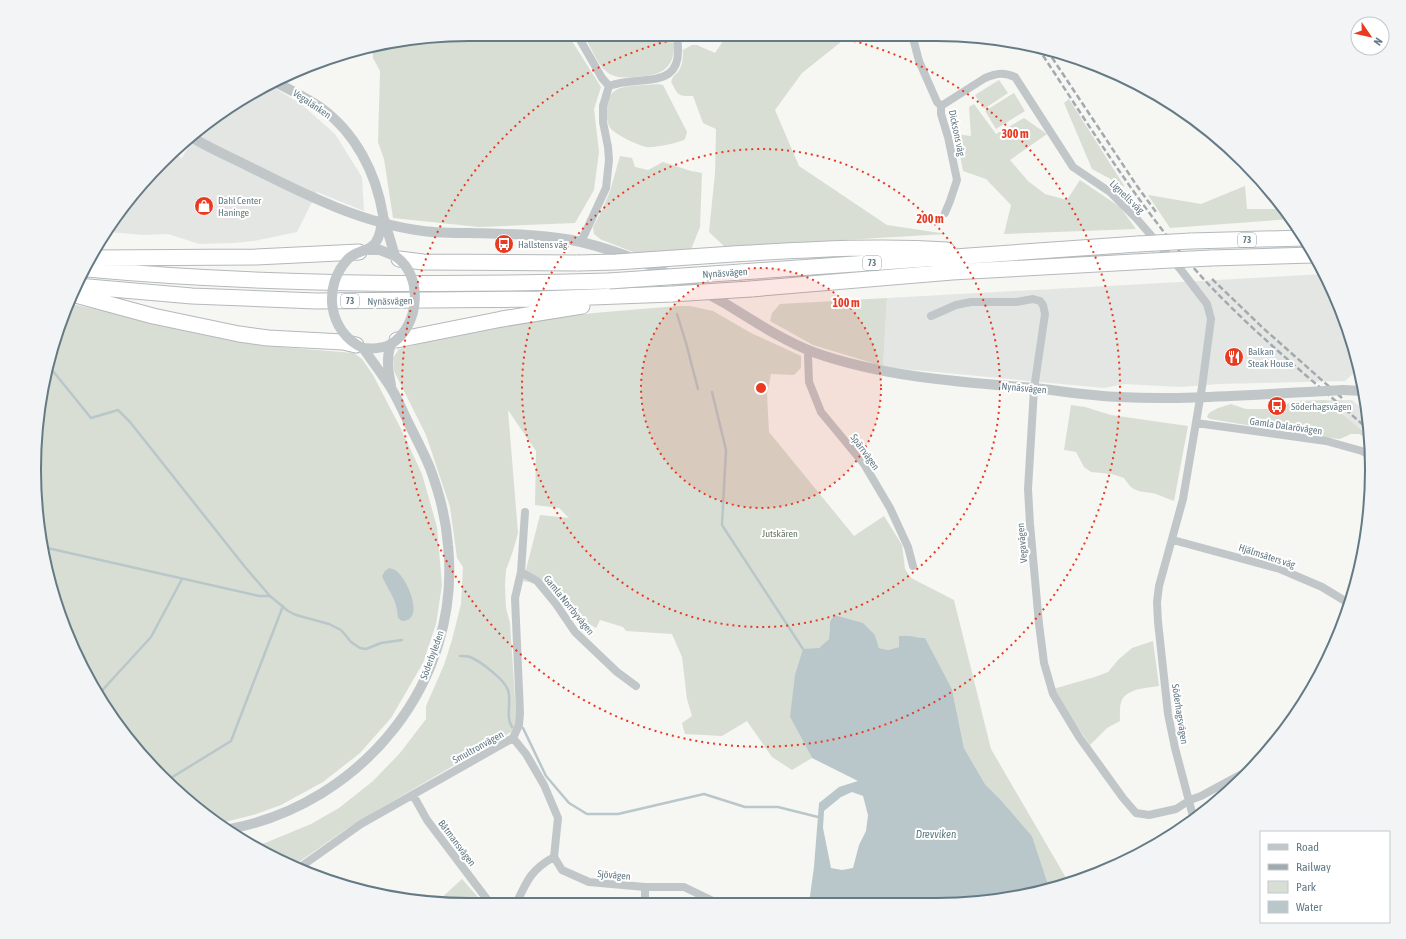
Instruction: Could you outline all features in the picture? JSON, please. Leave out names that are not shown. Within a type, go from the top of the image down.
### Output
[{"type":"highway","name":"Nynäsvägen","points":[[91,269],[200,278],[316,283],[539,283],[609,281],[1138,244],[1297,238]]},
{"type":"highway","points":[[397,258],[423,262],[578,263],[831,249],[914,248],[1002,254]]},
{"type":"highway","points":[[96,258],[256,257],[364,251]]},
{"type":"highway","name":"Nynäsvägen","points":[[82,286],[192,296],[316,301],[625,298],[952,272],[1211,258],[1308,255]]},
{"type":"highway","points":[[78,296],[153,316],[239,334],[268,338],[343,342],[359,346]]},
{"type":"highway","points":[[394,342],[534,313],[625,298]]},
{"type":"street","points":[[581,41],[602,78],[609,86]]},
{"type":"street","points":[[609,86],[657,80],[665,76],[672,71],[677,61],[679,50],[678,41]]},
{"type":"street","name":"Dicksons väg","points":[[914,41],[922,68],[936,102],[941,106],[941,114],[948,137],[957,180],[945,214]]},
{"type":"street","name":"Lignells väg","points":[[941,106],[985,78],[1003,73],[1015,77],[1073,167],[1110,192],[1136,218],[1207,304],[1211,319],[1200,398]]},
{"type":"street","name":"Vegalänken","points":[[280,85],[320,107],[343,128],[362,154],[371,170],[380,199],[383,215],[397,258]]},
{"type":"street","points":[[581,242],[606,188],[609,174],[608,147],[603,122],[603,106],[609,86]]},
{"type":"street","name":"Nynäsvägen","points":[[197,139],[294,189],[333,207],[366,219],[421,231],[441,233],[538,236],[581,242],[618,252],[688,283],[791,342],[861,367],[920,377],[1117,398],[1200,398],[1358,390]]},
{"type":"street","name":"Vegalänken","points":[[364,251],[379,237],[383,215]]},
{"type":"street","points":[[380,250],[397,258],[410,273],[414,289],[415,297],[411,320],[404,333],[394,342],[372,349],[359,346],[344,335],[336,322],[333,310],[332,291],[338,275],[348,259],[364,251],[380,250]]},
{"type":"street","name":"Vegavägen","points":[[931,316],[956,305],[971,302],[1016,302],[1033,299],[1040,301],[1046,314],[1034,388],[1028,489],[1030,524],[1044,663],[1053,694],[1062,711],[1123,798],[1136,813],[1149,815],[1176,809],[1190,800],[1201,796],[1231,780]]},
{"type":"street","name":"Söderbyleden","points":[[392,389],[387,362],[388,353],[394,342]]},
{"type":"street","name":"Söderbyleden","points":[[235,828],[247,826],[287,812],[304,804],[339,783],[354,771],[384,741],[407,710],[426,676],[440,639],[448,599],[448,545],[441,503],[430,467],[392,389],[359,346]]},
{"type":"street","name":"Spärrvägen","points":[[810,350],[808,356],[809,382],[821,412],[864,464],[890,508],[908,547],[913,566]]},
{"type":"street","name":"Söderhagsvägen","points":[[1192,812],[1175,748],[1168,714],[1157,602],[1159,586],[1173,540],[1183,499],[1200,398]]},
{"type":"street","name":"Gamla Dalarövägen","points":[[1196,423],[1326,442],[1355,449],[1364,453]]},
{"type":"street","name":"Smultronvägen","points":[[304,864],[361,824],[513,738],[519,725],[520,713],[515,598],[521,572],[525,512]]},
{"type":"street","name":"Hjälmsäters väg","points":[[1173,540],[1280,570],[1322,587],[1344,600]]},
{"type":"street","name":"Gamla Norrbyvägen","points":[[521,572],[537,581],[556,604],[575,632],[617,672],[636,686]]},
{"type":"street","points":[[513,738],[526,754],[544,785],[558,818],[554,857],[540,864],[531,875],[519,898]]},
{"type":"street","name":"Båtmansvägen","points":[[412,795],[427,820],[486,898]]},
{"type":"street","name":"Sjövägen","points":[[554,857],[562,870],[589,882],[645,887],[684,887],[707,898]]},
{"type":"street","points":[[645,887],[645,898]]},
{"type":"shaded area","points":[[274,88],[301,104],[335,134],[362,177],[364,211],[317,192],[297,232],[254,241],[199,244],[168,234],[144,235],[112,232],[147,187],[178,156],[182,158],[189,145],[231,113]]},
{"type":"shaded area","points":[[1318,274],[1342,332],[1354,373],[1345,381],[1219,384],[1180,387],[1125,384],[1104,388],[883,367],[887,298]]},
{"type":"shaded area","points":[[1326,400],[1352,400],[1360,407],[1363,431]]},
{"type":"green space","points":[[572,41],[601,87],[594,109],[599,152],[594,190],[575,223],[479,227],[393,218],[384,159],[378,142],[380,71],[373,58],[373,52],[386,49],[441,42]]},
{"type":"green space","points":[[587,41],[656,41],[675,43],[674,53],[668,66],[651,75],[631,77],[616,76],[610,74],[604,69]]},
{"type":"green space","points":[[723,41],[841,41],[802,73],[775,110],[799,166],[887,225],[947,234],[725,247],[709,232],[715,173],[716,129],[703,123],[693,96],[683,96],[678,94],[671,82],[681,67],[683,50],[692,45],[697,45],[715,53]]},
{"type":"green space","points":[[999,80],[1008,93],[984,109],[975,95]]},
{"type":"green space","points":[[658,84],[663,85],[687,132],[685,139],[666,145],[647,147],[628,140],[609,127],[607,106],[609,98],[614,92],[624,87]]},
{"type":"green space","points":[[1014,93],[1025,111],[996,129],[985,111]]},
{"type":"green space","points":[[1069,99],[1125,187],[1092,169],[1064,103]]},
{"type":"green space","points":[[974,104],[996,134],[1024,118],[1047,134],[1010,160],[1028,181],[1045,194],[1067,200],[1080,180],[1120,207],[1136,229],[1004,234],[1011,205],[986,179],[963,171],[956,134],[971,136],[969,107]]},
{"type":"green space","points":[[620,156],[632,158],[635,167],[648,170],[663,162],[702,173],[700,227],[690,252],[643,256],[600,239],[594,234],[593,227],[610,191]]},
{"type":"green space","points":[[1245,186],[1247,209],[1276,209],[1284,220],[1170,228],[1148,195],[1201,204]]},
{"type":"green space","points":[[887,298],[883,367],[813,345],[770,321],[772,313],[780,304]]},
{"type":"green space","points":[[75,305],[268,346],[354,353],[362,359],[373,375],[422,474],[437,527],[442,585],[436,624],[423,663],[391,718],[360,753],[323,782],[281,805],[253,815],[226,822],[187,792],[147,752],[113,708],[98,684],[85,659],[64,607],[49,553],[45,525],[41,470],[42,441],[49,386],[64,332]]},
{"type":"green space","name":"Jutskären","points":[[690,306],[713,311],[751,333],[801,356],[801,368],[794,375],[771,374],[767,394],[769,432],[854,536],[884,516],[902,545],[905,569],[911,578],[954,600],[991,749],[1066,877],[1048,883],[1032,836],[985,784],[964,748],[952,689],[925,639],[900,636],[899,647],[888,650],[879,648],[875,635],[830,622],[829,639],[819,648],[790,717],[812,758],[792,770],[772,757],[747,721],[722,736],[685,734],[682,723],[692,716],[687,699],[682,657],[672,634],[626,631],[623,627],[600,620],[596,628],[570,613],[555,594],[534,583],[523,581],[540,515],[569,518],[559,508],[535,505],[536,451],[508,410],[518,533],[506,570],[505,585],[506,608],[510,623],[517,723],[511,732],[345,830],[299,862],[261,844],[311,824],[339,808],[373,781],[400,753],[426,719],[426,706],[444,665],[452,640],[461,604],[463,567],[457,558],[450,507],[426,435],[394,371],[393,358],[399,349],[437,339],[522,322],[588,314]]},
{"type":"green space","points":[[1326,400],[1363,431],[1364,437],[1359,434],[1351,434],[1340,439],[1319,437],[1210,419],[1207,417],[1209,413],[1218,408],[1231,404],[1246,409],[1268,409],[1284,406],[1292,401]]},
{"type":"green space","points":[[1071,405],[1085,407],[1111,415],[1188,426],[1174,501],[1156,494],[1134,489],[1124,478],[1112,474],[1091,472],[1084,467],[1076,452],[1064,450]]},
{"type":"green space","points":[[1153,641],[1159,686],[1140,689],[1126,695],[1121,703],[1120,721],[1107,728],[1090,745],[1053,689],[1108,672],[1118,660],[1132,648]]},
{"type":"green space","points":[[462,879],[479,898],[470,898],[442,897]]},
{"type":"water","points":[[389,568],[400,574],[409,589],[412,598],[413,614],[409,619],[402,621],[398,618],[396,605],[382,576]]},
{"type":"water","name":"Drevviken","points":[[834,615],[863,623],[875,635],[879,648],[888,650],[899,647],[899,636],[906,635],[925,638],[952,689],[964,748],[985,784],[1032,836],[1048,883],[1020,890],[965,897],[810,898],[814,867],[819,803],[839,787],[858,781],[812,758],[790,717],[795,675],[803,649],[819,648],[829,639],[830,622]],"holes":[[[852,792],[863,796],[868,815],[866,831],[859,845],[853,868],[842,870],[831,868],[823,828],[824,811],[841,797]]]},
{"type":"waterway","points":[[677,314],[698,389]]},
{"type":"waterway","points":[[53,371],[91,418],[118,410],[130,422],[245,567],[270,596],[288,611],[296,615],[329,624],[341,630],[351,642],[360,648],[366,649],[381,643],[402,640]]},
{"type":"waterway","points":[[712,392],[726,450],[722,525],[803,649]]},
{"type":"waterway","points":[[48,548],[259,596],[270,596]]},
{"type":"waterway","points":[[102,691],[151,637],[182,579]]},
{"type":"waterway","points":[[172,777],[231,741],[283,606]]},
{"type":"waterway","points":[[460,656],[470,657],[480,662],[497,676],[506,686],[509,695],[509,718],[512,727]]},
{"type":"waterway","points":[[523,728],[546,776],[569,803],[587,814],[618,814],[704,794],[745,807],[778,807],[818,817]]},
{"type":"railway","points":[[1043,55],[1142,204],[1189,262],[1214,290],[1251,326],[1362,424]]},
{"type":"railway","points":[[1052,57],[1137,186],[1156,212]]},
{"type":"railway","points":[[1212,279],[1263,328],[1342,398]]},
{"type":"place","name":"Dahl Center Haninge","points":[[204,206]]},
{"type":"place","name":"Hallstens väg","points":[[504,244]]},
{"type":"place","name":"Balkan Steak House","points":[[1234,357]]},
{"type":"place","name":"Söderhagsvägen","points":[[1277,406]]}]
